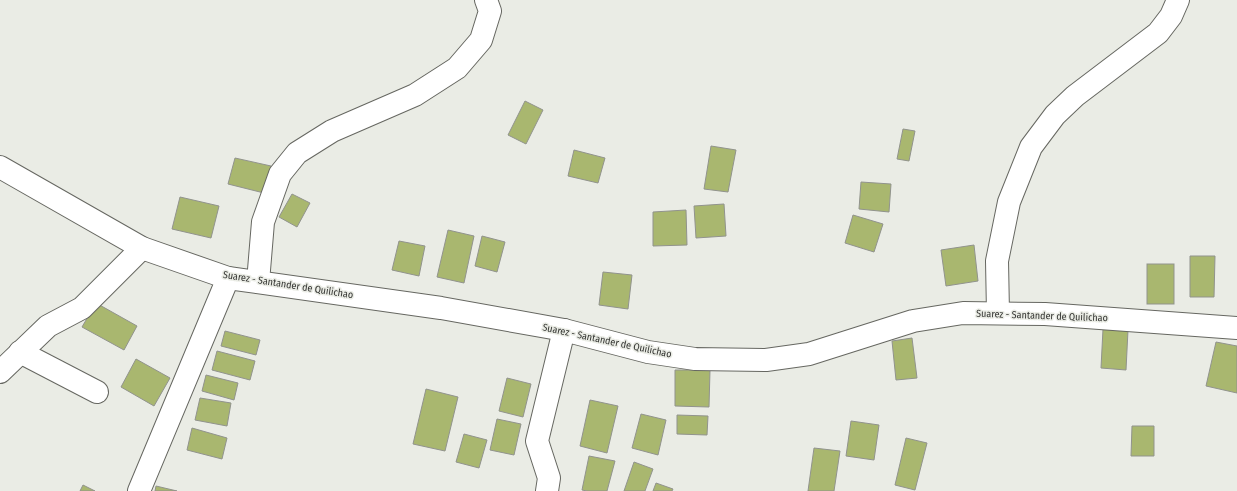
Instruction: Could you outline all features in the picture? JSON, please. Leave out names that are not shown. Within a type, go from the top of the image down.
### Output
[{"type":"street","points":[[258,282],[263,222],[280,174],[296,153],[332,131],[416,95],[457,68],[481,40],[490,11],[486,0]]},
{"type":"street","points":[[998,313],[998,261],[1009,202],[1031,147],[1055,115],[1074,96],[1158,33],[1171,16],[1178,0]]},
{"type":"street","name":"Suarez - Santander de Quilichao","points":[[0,166],[142,248],[228,278],[441,308],[564,330],[655,353],[695,359],[766,360],[809,354],[913,321],[963,313],[1045,314],[1237,328]]},
{"type":"street","points":[[0,372],[48,326],[82,308],[142,248]]},
{"type":"street","points":[[139,491],[228,278]]},
{"type":"street","points":[[547,491],[549,478],[537,441],[564,330]]},
{"type":"street","points":[[20,352],[96,392]]},
{"type":"building","points":[[525,101],[543,110],[526,144],[508,135]]},
{"type":"building","points":[[903,129],[915,131],[909,161],[897,159]]},
{"type":"building","points":[[711,146],[736,150],[728,192],[704,189]]},
{"type":"building","points":[[574,150],[605,158],[598,183],[568,176]]},
{"type":"building","points":[[235,158],[271,166],[264,193],[228,184]]},
{"type":"building","points":[[861,182],[891,184],[889,212],[859,209]]},
{"type":"building","points":[[292,194],[310,203],[297,227],[279,217]]},
{"type":"building","points":[[180,197],[219,206],[211,238],[172,229]]},
{"type":"building","points":[[724,204],[726,236],[696,238],[694,206]]},
{"type":"building","points":[[686,210],[687,245],[653,246],[653,212]]},
{"type":"building","points":[[853,215],[883,224],[874,252],[845,243]]},
{"type":"building","points":[[448,230],[474,236],[464,283],[437,277]]},
{"type":"building","points":[[482,236],[505,242],[497,272],[475,266]]},
{"type":"building","points":[[399,241],[425,246],[419,276],[392,270]]},
{"type":"building","points":[[974,245],[978,281],[946,286],[941,250]]},
{"type":"building","points":[[1190,256],[1215,256],[1214,297],[1190,297]]},
{"type":"building","points":[[1147,264],[1174,264],[1174,304],[1147,304]]},
{"type":"building","points":[[603,272],[632,275],[628,309],[599,305]]},
{"type":"building","points":[[96,303],[137,326],[124,350],[82,327]]},
{"type":"building","points":[[1103,329],[1128,330],[1126,370],[1101,368]]},
{"type":"building","points":[[225,331],[260,340],[256,355],[221,346]]},
{"type":"building","points":[[912,338],[917,378],[896,380],[892,341]]},
{"type":"building","points":[[1216,342],[1237,346],[1237,393],[1206,386]]},
{"type":"building","points":[[217,351],[255,361],[250,380],[212,370]]},
{"type":"building","points":[[136,359],[170,378],[154,406],[121,387]]},
{"type":"building","points":[[675,370],[710,370],[709,407],[675,406]]},
{"type":"building","points":[[206,375],[238,383],[234,400],[202,391]]},
{"type":"building","points":[[507,378],[531,384],[523,417],[499,411]]},
{"type":"building","points":[[426,389],[458,397],[445,451],[413,444]]},
{"type":"building","points":[[200,398],[231,403],[227,426],[195,420]]},
{"type":"building","points":[[590,400],[618,406],[607,453],[580,446]]},
{"type":"building","points":[[641,414],[666,420],[658,455],[632,448]]},
{"type":"building","points":[[677,415],[708,416],[707,435],[677,434]]},
{"type":"building","points":[[497,419],[521,424],[514,455],[490,450]]},
{"type":"building","points":[[851,421],[879,425],[874,460],[846,456]]},
{"type":"building","points":[[1132,426],[1154,426],[1154,456],[1131,456]]},
{"type":"building","points":[[192,428],[227,438],[222,459],[187,450]]},
{"type":"building","points":[[464,434],[487,440],[479,468],[456,462]]},
{"type":"building","points":[[906,438],[927,443],[915,490],[895,485]]},
{"type":"building","points":[[814,448],[840,451],[834,491],[808,491]]},
{"type":"building","points":[[589,456],[615,461],[607,491],[582,490]]},
{"type":"building","points":[[634,462],[653,469],[645,491],[624,491]]},
{"type":"building","points":[[656,483],[673,489],[672,491],[653,491]]},
{"type":"building","points":[[83,485],[95,491],[80,491]]},
{"type":"building","points":[[156,486],[177,491],[155,491]]}]
